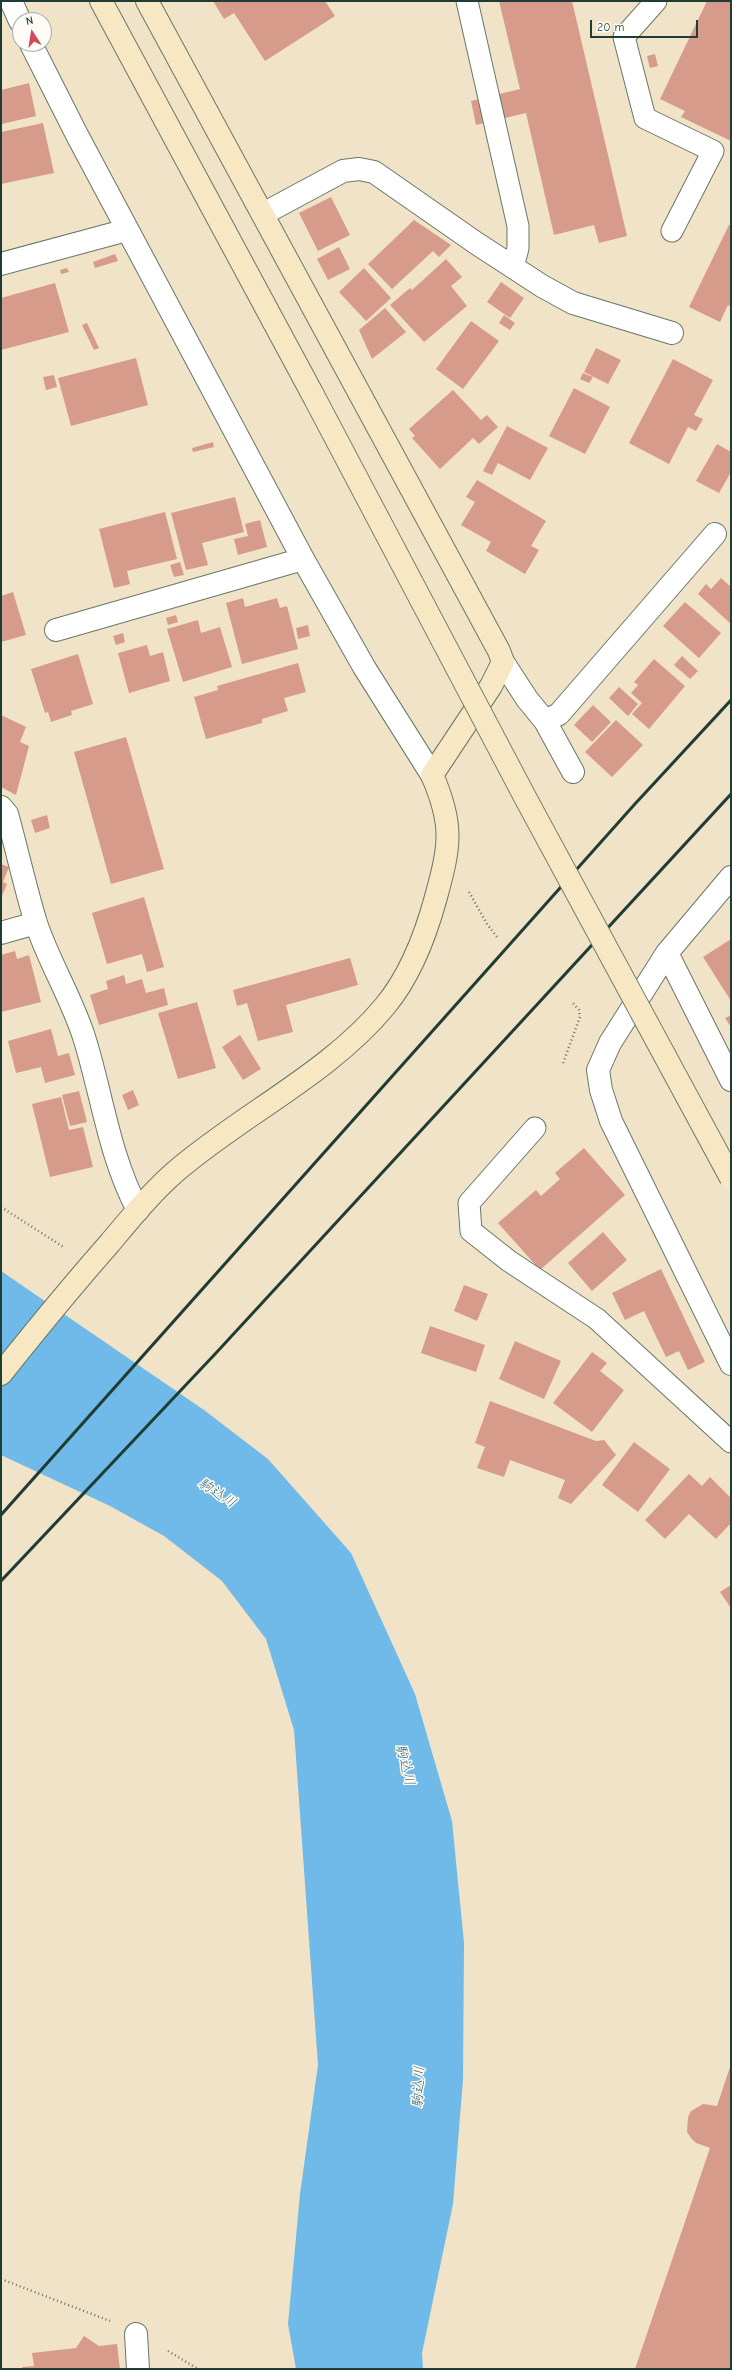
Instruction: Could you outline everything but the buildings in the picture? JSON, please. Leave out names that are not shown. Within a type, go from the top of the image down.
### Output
[{"type":"street","points":[[10,1],[16,12]]},
{"type":"street","points":[[101,1],[313,395],[526,799],[731,1178]]},
{"type":"street","points":[[147,1],[401,467],[499,651],[503,662],[527,699],[545,721],[573,772]]},
{"type":"street","points":[[1,1374],[72,1286],[138,1210],[174,1172],[213,1141],[301,1079],[361,1032],[385,1006],[400,984],[431,917],[446,858],[448,819],[432,775],[364,667],[303,558],[127,230],[35,52]]},
{"type":"street","points":[[263,214],[343,171],[359,169],[374,172],[513,267],[573,303],[672,333]]},
{"type":"street","points":[[1,264],[127,230]]},
{"type":"street","points":[[545,721],[559,714],[715,534]]},
{"type":"street","points":[[56,630],[303,558]]},
{"type":"street","points":[[432,775],[487,693],[503,662]]},
{"type":"street","points":[[1,807],[7,814],[36,923],[74,1008],[84,1038],[116,1158],[127,1190],[138,1210]]},
{"type":"street","points":[[731,877],[667,953],[610,1044],[598,1070],[601,1090],[611,1121],[731,1364]]},
{"type":"street","points":[[1,933],[36,923]]},
{"type":"street","points":[[667,953],[731,1080]]},
{"type":"street","points":[[136,2334],[138,2369]]},
{"type":"lane","points":[[467,1],[518,226],[518,248],[513,267]]},
{"type":"lane","points":[[656,1],[624,37],[645,118],[713,151],[672,231]]},
{"type":"lane","points":[[535,1128],[469,1202],[471,1231],[509,1261],[596,1319],[731,1442]]},
{"type":"path","points":[[469,892],[486,924],[497,936]]},
{"type":"path","points":[[563,1063],[580,1017],[579,1010],[572,1002]]},
{"type":"path","points":[[1,1207],[90,1265]]},
{"type":"path","points":[[1,2279],[68,2303],[136,2334],[198,2369]]},
{"type":"water","name":"駒込川","points":[[1,1271],[204,1410],[268,1459],[351,1553],[415,1694],[452,1821],[464,1943],[463,2079],[453,2204],[422,2353],[423,2369],[296,2369],[288,2324],[300,2194],[318,2065],[294,1730],[266,1639],[222,1581],[164,1536],[110,1506],[1,1455]]},
{"type":"railway","points":[[1,1515],[634,805],[731,700]]},
{"type":"railway","points":[[1,1581],[216,1353],[731,794]]}]
